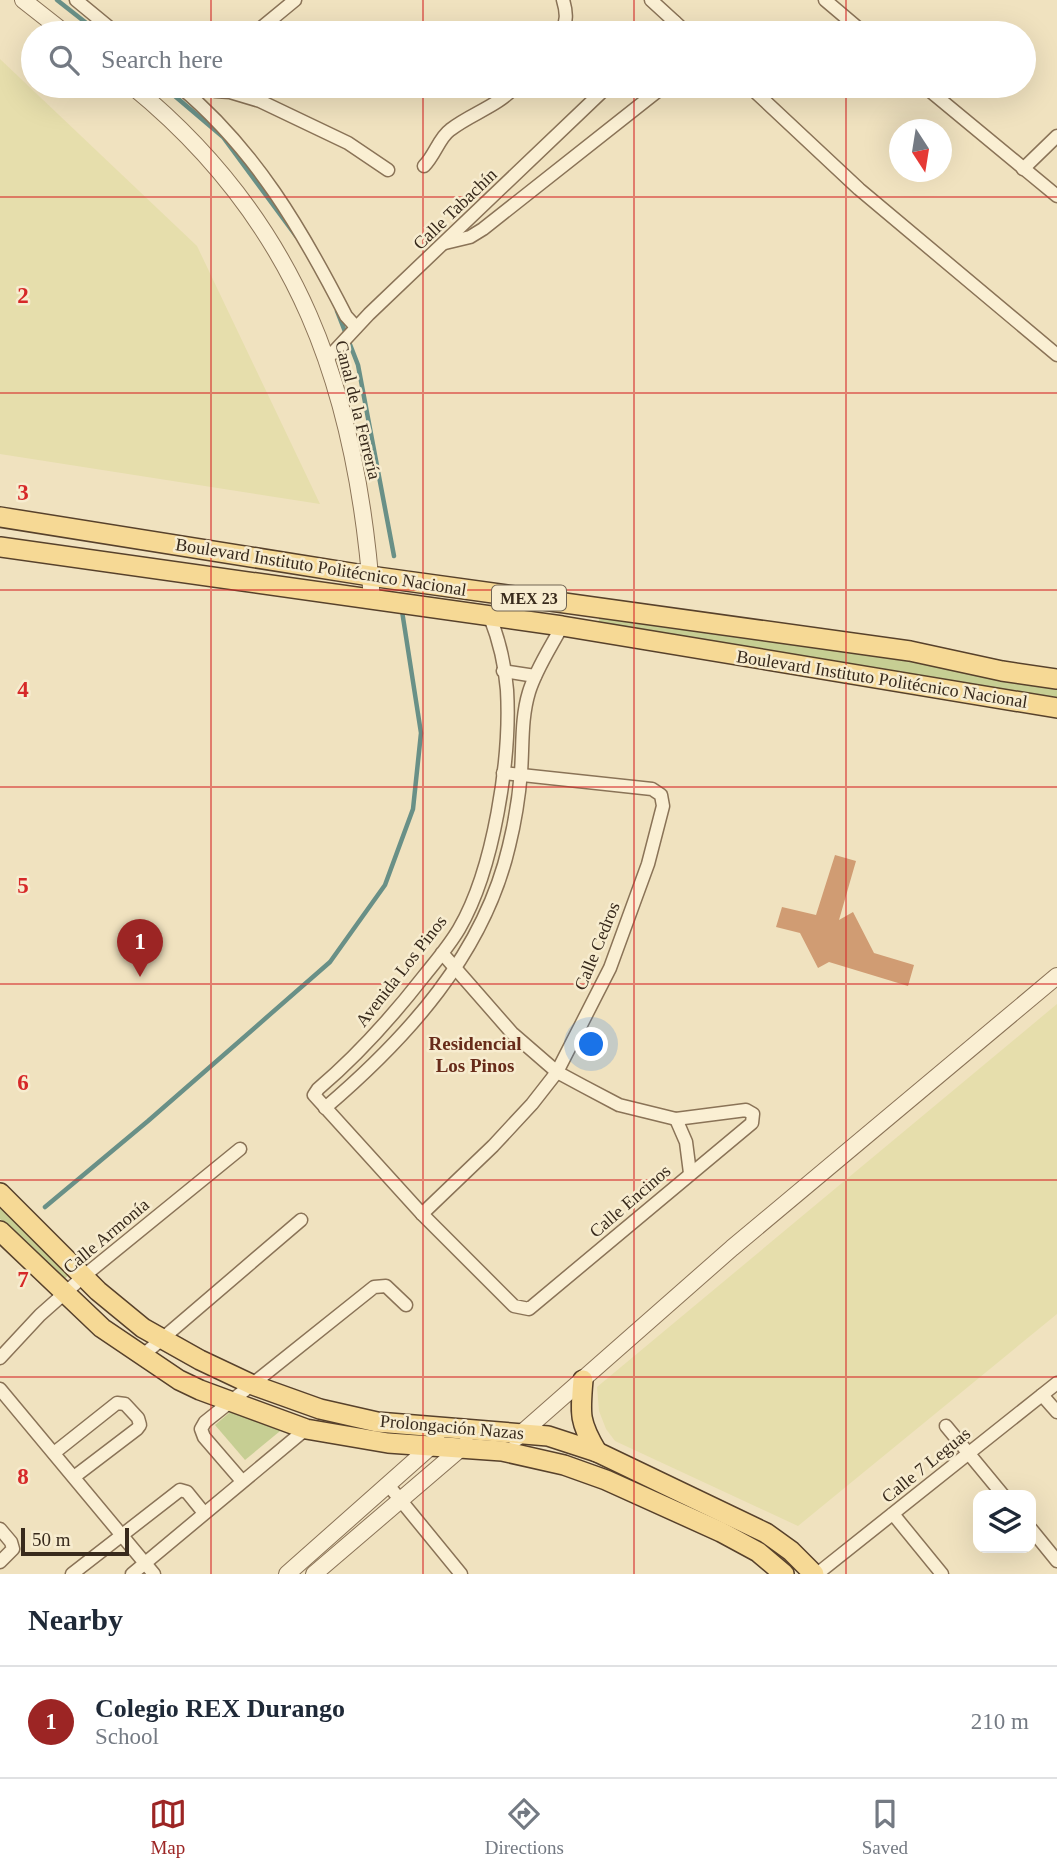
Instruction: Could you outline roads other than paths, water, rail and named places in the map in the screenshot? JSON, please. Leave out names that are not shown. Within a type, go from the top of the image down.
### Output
[{"type":"main road","name":"Boulevard Instituto Politécnico Nacional","points":[[0,517],[370,576],[909,651],[1002,671],[1057,679]]},
{"type":"main road","name":"Boulevard Instituto Politécnico Nacional","points":[[0,547],[562,626],[1057,708]]},
{"type":"main road","points":[[562,626],[571,605]]},
{"type":"main road","name":"Prolongación Nazas","points":[[0,1194],[127,1315],[161,1339],[253,1385],[320,1409],[377,1422],[548,1436],[597,1452],[766,1533],[816,1574]]},
{"type":"main road","name":"Prolongación Nazas","points":[[0,1231],[102,1328],[179,1380],[230,1402],[306,1429],[387,1443],[502,1451],[564,1465],[606,1480],[721,1532],[758,1552],[784,1574]]},
{"type":"main road","points":[[583,1380],[581,1418],[584,1431],[597,1452]]},
{"type":"street","points":[[23,0],[50,21]]},
{"type":"street","points":[[76,0],[101,21]]},
{"type":"street","points":[[270,21],[295,0]]},
{"type":"street","points":[[563,0],[565,21]]},
{"type":"street","points":[[651,0],[674,21]]},
{"type":"street","points":[[825,0],[850,21]]},
{"type":"street","name":"Canal de la Ferrería","points":[[145,98],[198,145],[246,203],[292,277],[315,324],[346,429],[359,489],[372,600]]},
{"type":"street","points":[[194,98],[211,112],[288,211],[354,329]]},
{"type":"street","points":[[211,112],[213,98]]},
{"type":"street","points":[[250,98],[348,144],[388,170]]},
{"type":"street","points":[[424,166],[450,130],[492,107],[502,98]]},
{"type":"street","name":"Calle Tabachín","points":[[327,359],[354,329],[595,98]]},
{"type":"street","points":[[444,243],[470,237],[483,229],[649,98]]},
{"type":"street","points":[[762,98],[859,189],[1057,355]]},
{"type":"street","points":[[938,98],[1057,196]]},
{"type":"street","points":[[1023,169],[1057,136]]},
{"type":"street","name":"Avenida Los Pinos","points":[[325,1108],[316,1098],[315,1092],[391,1018],[442,953],[459,929],[483,870],[494,834],[503,773],[507,688],[497,636],[490,617]]},
{"type":"street","points":[[422,1214],[325,1108],[416,1020],[471,945],[488,910],[509,846],[521,774],[524,718],[529,693],[535,676],[562,626]]},
{"type":"street","points":[[503,671],[535,676]]},
{"type":"street","points":[[506,715],[524,718]]},
{"type":"street","name":"Calle Cedros","points":[[422,1214],[493,1146],[557,1072],[610,968],[648,864],[663,801],[661,794],[652,789],[503,773]]},
{"type":"street","points":[[442,953],[512,1033],[557,1072],[619,1105],[676,1119],[686,1142],[690,1173]]},
{"type":"street","points":[[502,1451],[732,1248],[1057,976]]},
{"type":"street","name":"Calle Encinos","points":[[422,1214],[514,1306],[524,1310],[534,1307],[752,1122],[753,1114],[746,1110],[676,1119]]},
{"type":"street","name":"Calle Armonía","points":[[0,1358],[40,1315],[84,1276],[240,1149]]},
{"type":"street","points":[[142,1356],[301,1220]]},
{"type":"street","points":[[242,1481],[202,1433],[202,1425],[374,1287],[386,1286],[406,1305]]},
{"type":"street","name":"Calle 7 Leguas","points":[[816,1574],[1057,1383]]},
{"type":"street","points":[[0,1389],[154,1574]]},
{"type":"street","points":[[1042,1395],[1057,1412]]},
{"type":"street","points":[[54,1453],[117,1403],[125,1404],[138,1418],[140,1425],[137,1429],[74,1478]]},
{"type":"street","points":[[946,1426],[999,1490]]},
{"type":"street","points":[[132,1574],[306,1429]]},
{"type":"street","points":[[287,1574],[389,1486],[448,1429]]},
{"type":"street","points":[[314,1574],[462,1448],[479,1429]]},
{"type":"street","points":[[389,1486],[461,1574]]},
{"type":"street","points":[[72,1574],[180,1490],[187,1492],[204,1513]]},
{"type":"street","points":[[893,1514],[942,1574]]},
{"type":"street","points":[[0,1529],[11,1542],[13,1549],[0,1562]]},
{"type":"street","points":[[1036,1535],[1057,1561]]},
{"type":"waterway","points":[[57,0],[84,21]]},
{"type":"waterway","points":[[177,98],[223,137],[296,236]]},
{"type":"waterway","points":[[337,311],[358,365],[394,556]]},
{"type":"waterway","points":[[45,1207],[330,962],[385,885],[413,809],[421,733],[402,611]]},
{"type":"place","name":"Colegio REX Durango","points":[[140,977]]},
{"type":"district","name":"Residencial Los Pinos","points":[[475,1054]]}]
